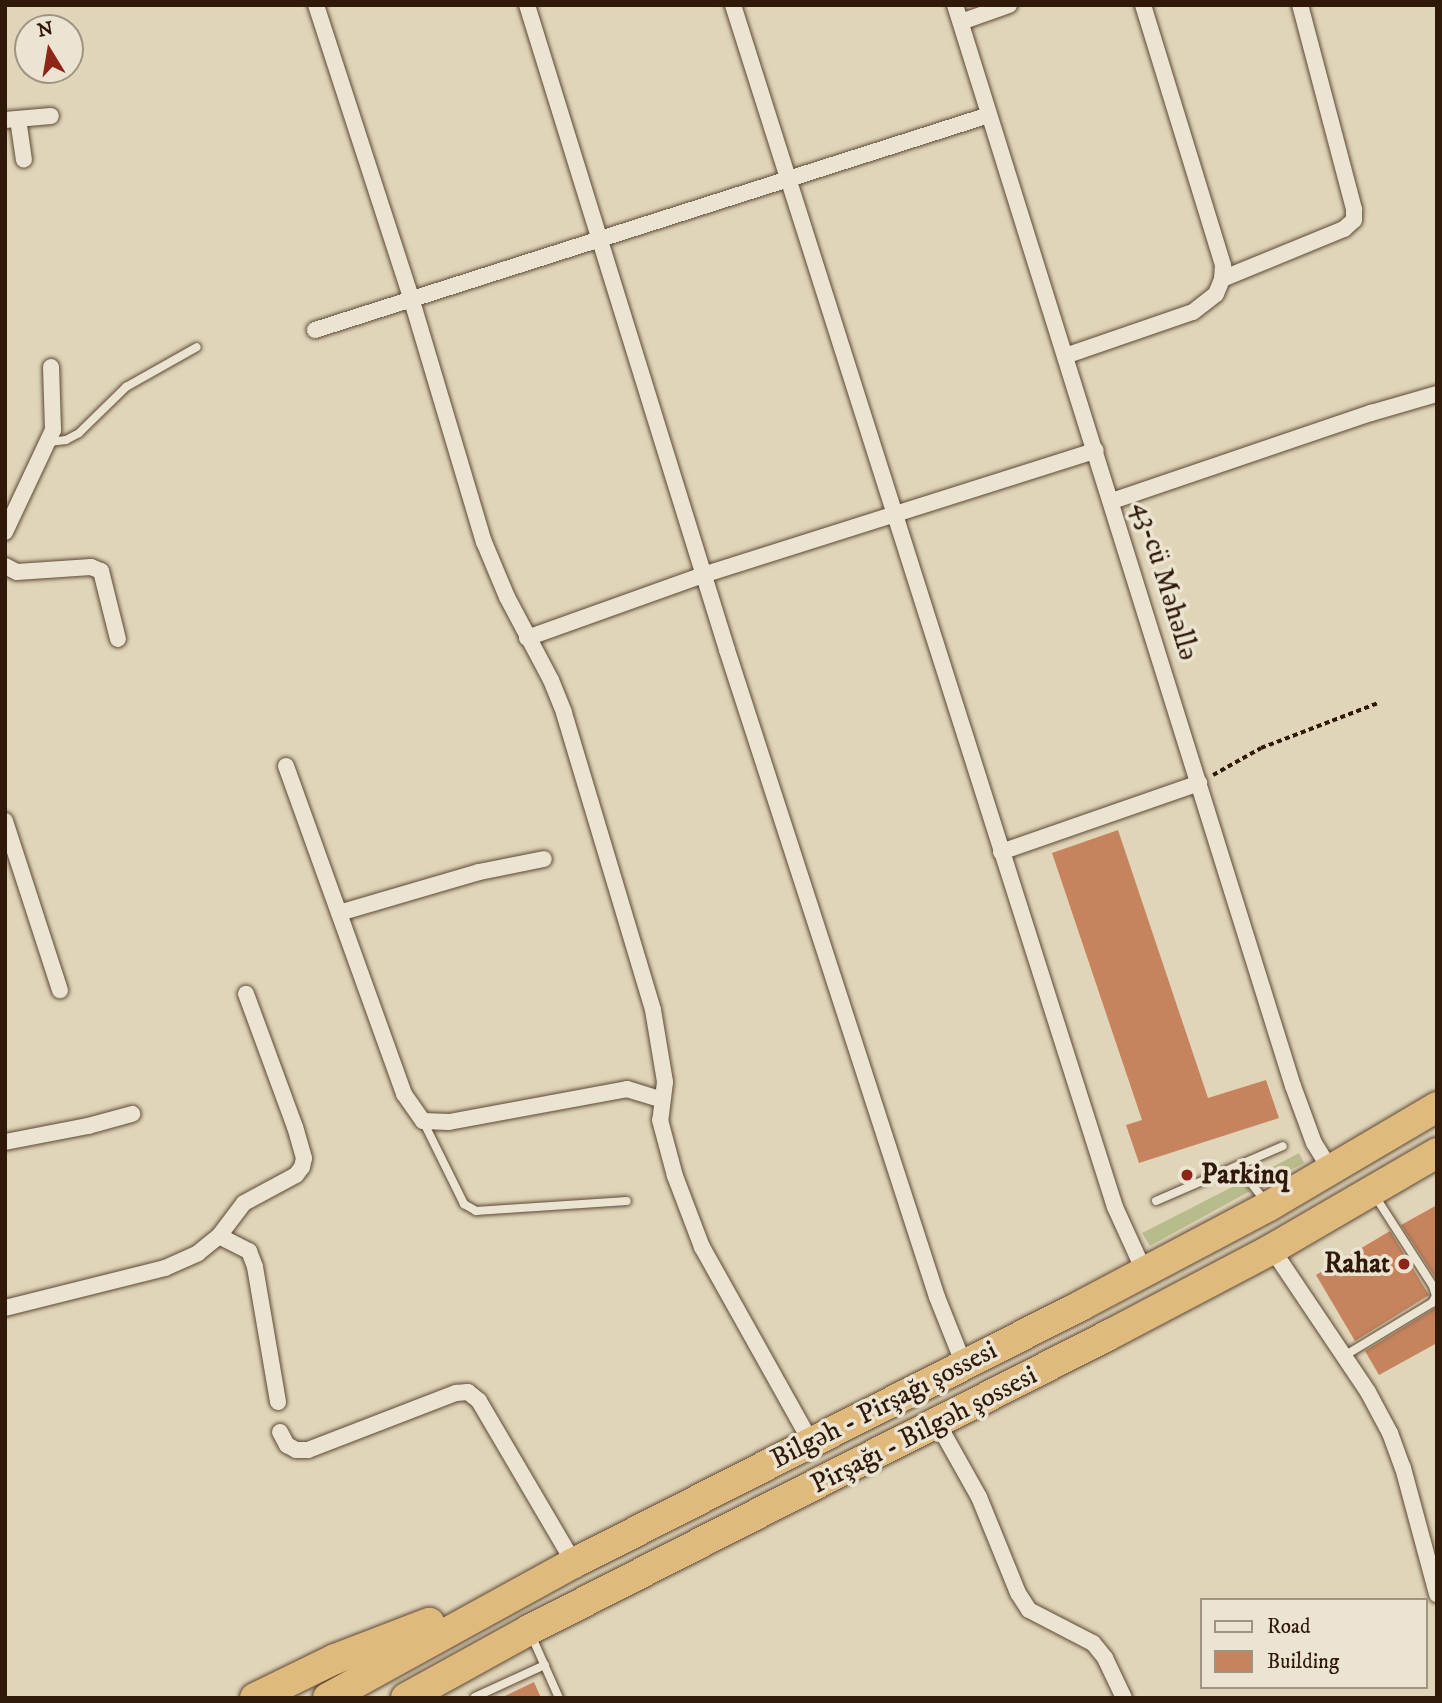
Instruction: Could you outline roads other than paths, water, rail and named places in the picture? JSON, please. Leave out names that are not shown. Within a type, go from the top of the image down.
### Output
[{"type":"highway","name":"Bilgəh - Pirşağı şossesi","points":[[328,1698],[543,1579],[1269,1206],[1437,1107]]},
{"type":"highway","name":"Pirşağı - Bilgəh şossesi","points":[[406,1698],[529,1630],[938,1424],[1272,1249],[1431,1161]]},
{"type":"highway","points":[[255,1698],[335,1659],[543,1579]]},
{"type":"highway","points":[[440,1698],[529,1630]]},
{"type":"street","points":[[316,5],[412,302],[484,542],[527,638],[551,680],[564,713],[653,1010],[662,1050],[665,1082],[660,1121],[663,1137],[702,1247],[811,1443]]},
{"type":"street","points":[[527,5],[703,575],[937,1297],[964,1365]]},
{"type":"street","points":[[733,5],[1115,1207],[1144,1271]]},
{"type":"street","name":"43-cü Məhəllə","points":[[955,5],[1304,1119],[1331,1170]]},
{"type":"street","points":[[961,22],[1009,5]]},
{"type":"street","points":[[1065,356],[1193,312],[1208,303],[1223,279],[1223,265],[1143,5]]},
{"type":"street","points":[[1223,279],[1344,229],[1354,220],[1354,209],[1300,5]]},
{"type":"street","points":[[315,330],[412,302],[989,115]]},
{"type":"street","points":[[24,160],[12,119],[51,116]]},
{"type":"street","points":[[5,532],[49,442],[54,413],[51,367]]},
{"type":"street","points":[[1112,501],[1348,420],[1437,394]]},
{"type":"street","points":[[527,638],[703,575],[1096,450]]},
{"type":"street","points":[[5,566],[17,572],[91,567],[101,571],[118,639]]},
{"type":"street","points":[[286,766],[404,1094],[424,1121],[450,1122],[627,1089],[663,1100]]},
{"type":"street","points":[[1002,852],[1199,783]]},
{"type":"street","points":[[5,821],[60,990]]},
{"type":"street","points":[[339,913],[479,872],[544,859]]},
{"type":"street","points":[[5,1308],[165,1268],[198,1253],[219,1236],[244,1203],[296,1175],[304,1158],[246,994]]},
{"type":"street","points":[[5,1142],[88,1126],[132,1114]]},
{"type":"street","points":[[219,1236],[249,1251],[255,1267],[278,1402]]},
{"type":"street","points":[[1272,1249],[1344,1356],[1390,1433],[1404,1468],[1437,1594]]},
{"type":"street","points":[[280,1432],[287,1445],[296,1450],[308,1450],[456,1393],[468,1392],[479,1401],[574,1563]]},
{"type":"street","points":[[938,1424],[979,1497],[1029,1610],[1093,1643],[1105,1658],[1124,1698]]},
{"type":"lane","points":[[49,442],[66,440],[79,433],[126,387],[197,348]]},
{"type":"lane","points":[[424,1121],[464,1203],[476,1211],[627,1201]]},
{"type":"lane","points":[[1156,1201],[1283,1146]]},
{"type":"lane","points":[[1238,1166],[1269,1206]]},
{"type":"lane","points":[[1344,1356],[1432,1303],[1436,1296],[1433,1286],[1373,1192]]},
{"type":"lane","points":[[529,1630],[559,1698]]},
{"type":"lane","points":[[475,1696],[545,1665]]},
{"type":"place","name":"Parkinq","points":[[1187,1175]]},
{"type":"place","name":"Rahat","points":[[1404,1264]]}]
